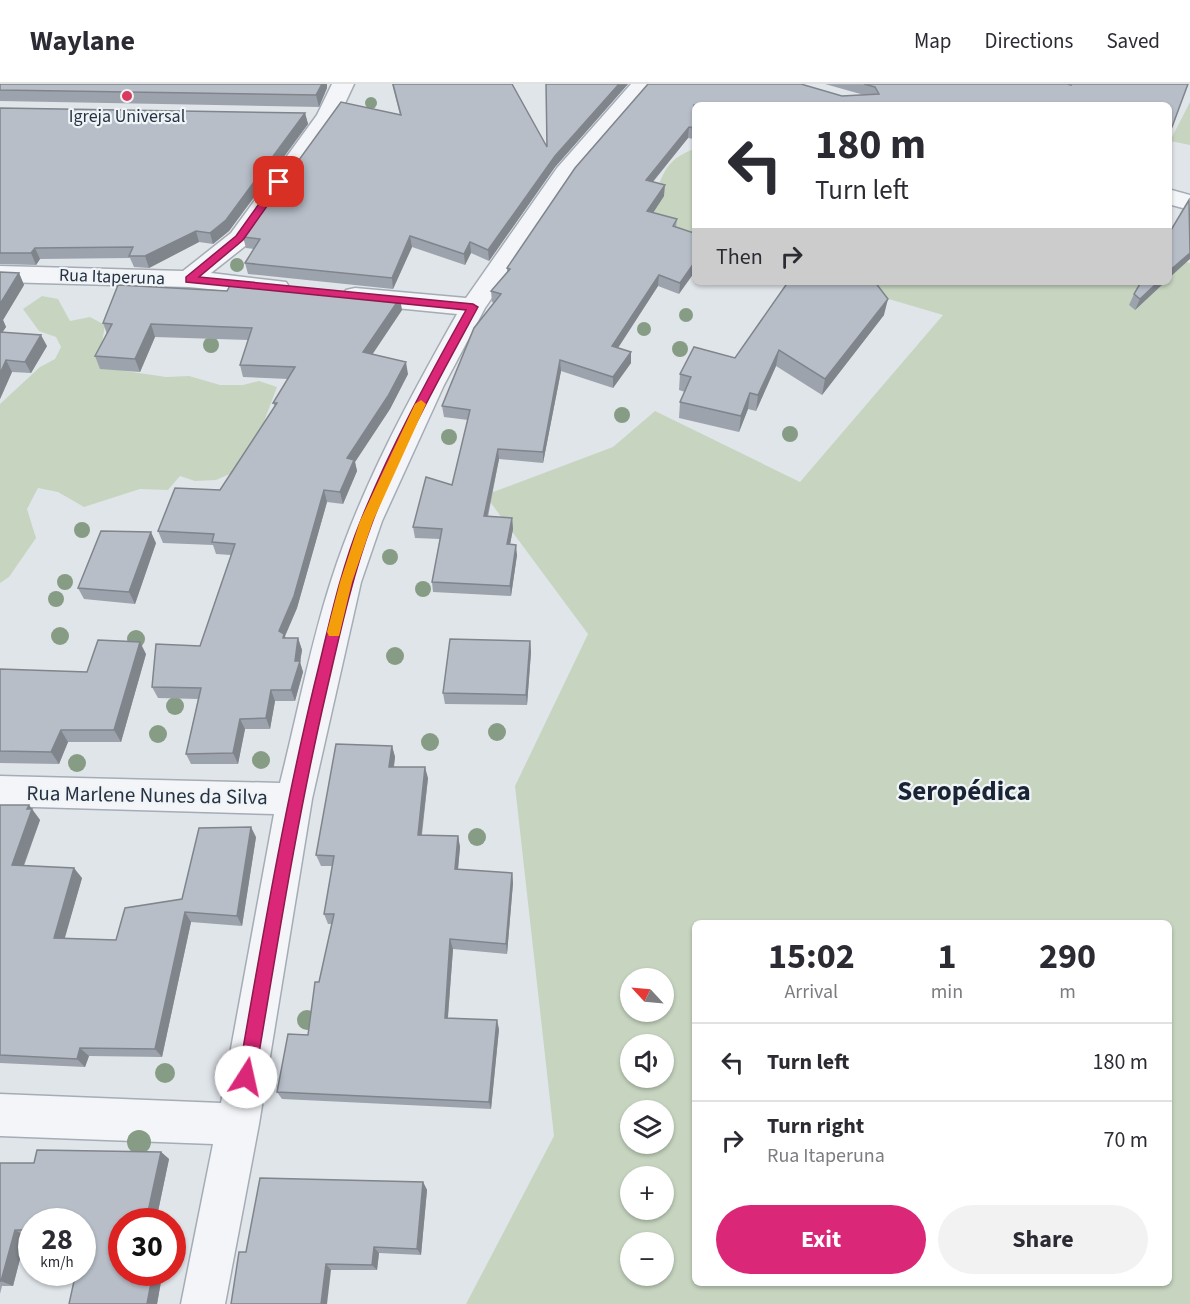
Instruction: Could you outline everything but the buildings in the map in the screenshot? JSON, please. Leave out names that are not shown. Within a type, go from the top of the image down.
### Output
[{"type":"street","name":"Rua Itaperuna","points":[[0,274],[189,279],[240,238],[316,116],[343,84]]},
{"type":"street","points":[[203,1304],[238,1124],[294,799],[346,582],[367,521],[430,385],[473,307],[565,173],[643,84]]},
{"type":"street","points":[[1172,197],[1190,203]]},
{"type":"street","points":[[189,279],[296,290]]},
{"type":"street","points":[[331,293],[473,307]]},
{"type":"street","name":"Rua Marlene Nunes da Silva","points":[[0,791],[294,799]]},
{"type":"street","points":[[0,1115],[238,1124]]},
{"type":"green space","points":[[1190,102],[1190,145],[1172,141]]},
{"type":"green space","points":[[692,150],[692,241],[662,230],[651,208],[661,179],[669,165]]},
{"type":"green space","points":[[1172,259],[1190,263],[1190,1304],[466,1304],[554,1136],[515,786],[588,634],[485,495],[613,447],[655,411],[800,482],[943,315],[841,285],[1172,285]]},
{"type":"green space","points":[[42,296],[58,299],[70,321],[90,317],[105,325],[100,355],[112,369],[166,377],[189,376],[220,385],[243,385],[259,381],[277,387],[253,451],[241,469],[216,480],[195,481],[180,476],[168,490],[140,489],[84,507],[58,492],[38,488],[27,509],[36,538],[9,577],[0,583],[0,404],[40,367],[55,359],[61,347],[56,337],[39,331],[23,309]]},
{"type":"slow traffic","points":[[334,632],[346,582],[367,521],[421,404]]},
{"type":"place","name":"Igreja Universal","points":[[127,96]]},
{"type":"district","name":"Seropédica","points":[[964,791]]},
{"type":"route","points":[[246,1077],[294,799],[346,582],[367,521],[397,453],[430,385],[473,307],[189,279],[240,238],[279,182]]}]
